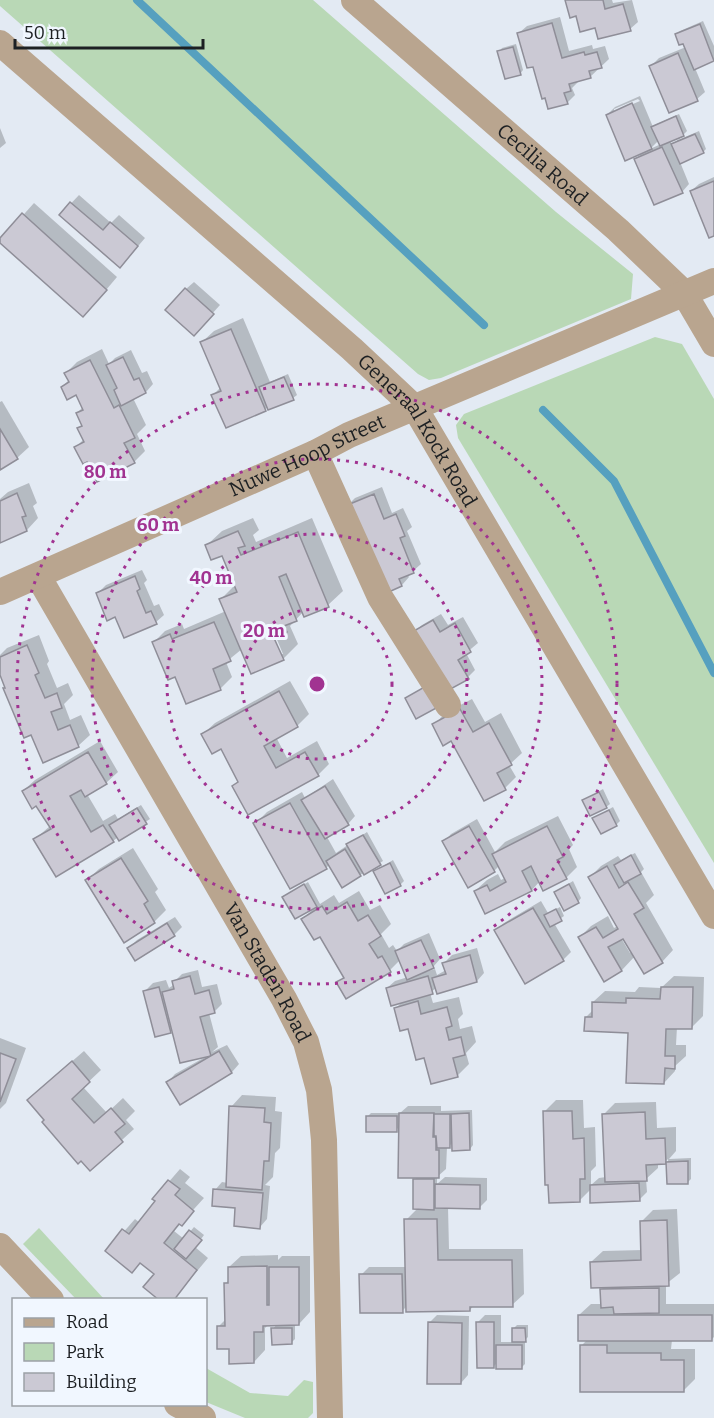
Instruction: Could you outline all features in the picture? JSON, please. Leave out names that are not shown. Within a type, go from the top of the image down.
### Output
[{"type":"street","name":"Cecilia Road","points":[[354,0],[618,230],[684,293],[714,344]]},
{"type":"street","name":"Generaal Kock Road","points":[[0,43],[352,349],[415,408],[714,916]]},
{"type":"street","name":"Nuwe Hoop Street","points":[[0,592],[315,453],[349,435],[714,281]]},
{"type":"street","points":[[315,453],[380,597],[448,705]]},
{"type":"street","name":"Van Staden Road","points":[[38,576],[284,999],[306,1042],[318,1090],[324,1140],[330,1418]]},
{"type":"street","points":[[0,1246],[50,1298]]},
{"type":"street","points":[[181,1406],[203,1418]]},
{"type":"green space","points":[[0,0],[313,0],[556,212],[633,274],[631,299],[441,378],[429,380],[418,374],[0,6]]},
{"type":"green space","points":[[655,337],[682,344],[714,399],[714,863],[458,438],[456,425],[464,414]]},
{"type":"green space","points":[[39,1228],[103,1298],[75,1298],[23,1244]]},
{"type":"green space","points":[[207,1369],[250,1393],[288,1396],[304,1380],[313,1382],[313,1413],[308,1418],[245,1418],[207,1402]]},
{"type":"building","points":[[565,0],[603,0],[605,9],[623,4],[631,31],[598,39],[595,28],[580,32],[576,16],[570,18]]},
{"type":"building","points":[[552,23],[562,58],[584,52],[585,55],[597,52],[602,68],[589,71],[591,78],[569,84],[571,91],[564,93],[568,104],[548,109],[545,98],[542,99],[533,67],[527,68],[517,33]]},
{"type":"building","points":[[700,24],[714,61],[694,70],[683,44],[679,45],[675,34]]},
{"type":"building","points":[[513,47],[521,75],[505,79],[497,51]]},
{"type":"building","points":[[678,53],[698,101],[669,113],[649,66]]},
{"type":"building","points":[[632,103],[652,149],[625,161],[606,115]]},
{"type":"building","points":[[676,116],[684,136],[660,146],[651,127]]},
{"type":"building","points":[[695,134],[704,153],[680,164],[671,144]]},
{"type":"building","points":[[662,147],[683,193],[654,205],[634,159]]},
{"type":"building","points":[[714,181],[714,236],[709,238],[690,191]]},
{"type":"building","points":[[70,202],[103,230],[110,222],[138,246],[120,268],[59,215]]},
{"type":"building","points":[[22,213],[107,290],[83,317],[0,243],[0,238]]},
{"type":"building","points":[[185,288],[214,314],[194,336],[165,310]]},
{"type":"building","points":[[231,329],[266,411],[226,428],[211,395],[221,391],[200,342]]},
{"type":"building","points":[[123,357],[134,380],[139,378],[146,393],[121,406],[114,390],[117,388],[106,365]]},
{"type":"building","points":[[90,360],[114,408],[119,405],[135,438],[124,443],[135,463],[97,482],[87,462],[83,464],[74,447],[84,442],[77,428],[82,426],[76,413],[83,410],[76,395],[67,400],[61,387],[69,382],[64,373]]},
{"type":"building","points":[[284,377],[294,400],[268,410],[259,387]]},
{"type":"building","points":[[0,429],[18,459],[0,470]]},
{"type":"building","points":[[17,493],[26,516],[22,517],[27,531],[0,543],[0,501]]},
{"type":"building","points":[[374,494],[384,519],[396,514],[405,536],[400,538],[414,573],[399,579],[402,586],[382,595],[345,506]]},
{"type":"building","points":[[238,531],[245,546],[238,548],[241,555],[298,532],[329,607],[304,617],[286,574],[279,577],[297,621],[284,626],[287,632],[274,638],[284,660],[251,674],[219,599],[237,592],[222,556],[211,560],[205,545]]},
{"type":"building","points":[[135,576],[140,589],[137,591],[146,613],[151,611],[157,624],[124,638],[115,617],[107,621],[96,593]]},
{"type":"building","points":[[433,620],[440,632],[455,623],[471,652],[458,660],[469,679],[445,692],[412,632]]},
{"type":"building","points":[[214,622],[231,661],[213,669],[221,690],[186,704],[175,677],[168,680],[152,642],[170,634],[172,639]]},
{"type":"building","points":[[27,645],[39,673],[35,675],[45,698],[57,693],[62,708],[51,712],[58,730],[70,725],[79,747],[43,763],[31,735],[24,738],[3,688],[5,688],[0,675],[0,657]]},
{"type":"building","points":[[428,685],[440,706],[416,719],[405,698]]},
{"type":"building","points":[[279,691],[298,727],[264,746],[276,768],[305,752],[319,776],[248,815],[232,786],[238,782],[221,749],[212,754],[201,734]]},
{"type":"building","points":[[460,709],[473,732],[489,723],[512,765],[497,773],[506,790],[484,801],[451,741],[443,746],[432,724]]},
{"type":"building","points":[[88,752],[107,784],[85,797],[81,790],[70,796],[91,832],[103,825],[114,842],[56,877],[33,839],[51,829],[36,806],[32,809],[22,791]]},
{"type":"building","points":[[325,786],[349,825],[325,839],[301,800]]},
{"type":"building","points":[[599,792],[607,808],[590,816],[582,800]]},
{"type":"building","points":[[290,803],[327,869],[290,889],[253,823]]},
{"type":"building","points":[[137,808],[147,824],[119,841],[109,825]]},
{"type":"building","points":[[609,810],[617,826],[601,834],[592,818]]},
{"type":"building","points":[[469,826],[495,872],[468,888],[442,841]]},
{"type":"building","points":[[547,826],[563,857],[557,860],[567,879],[543,891],[531,866],[522,871],[532,891],[485,914],[474,891],[487,885],[490,891],[506,882],[492,854]]},
{"type":"building","points":[[363,835],[381,865],[364,875],[346,844]]},
{"type":"building","points":[[345,849],[361,876],[342,888],[326,861]]},
{"type":"building","points":[[631,855],[641,874],[624,883],[614,865]]},
{"type":"building","points":[[121,858],[148,901],[144,904],[155,923],[124,943],[85,880]]},
{"type":"building","points":[[390,863],[401,886],[385,894],[373,871]]},
{"type":"building","points":[[607,866],[619,888],[628,882],[644,908],[634,914],[663,963],[644,974],[623,939],[608,947],[622,971],[604,982],[578,937],[596,927],[603,938],[618,929],[588,877]]},
{"type":"building","points":[[304,884],[317,907],[295,919],[282,897]]},
{"type":"building","points":[[569,884],[579,903],[564,911],[554,892]]},
{"type":"building","points":[[347,902],[358,921],[368,915],[381,936],[369,944],[378,958],[382,956],[391,972],[346,999],[336,982],[344,978],[320,937],[314,940],[301,919],[322,906],[327,914]]},
{"type":"building","points":[[533,908],[564,961],[525,984],[494,930]]},
{"type":"building","points":[[556,909],[562,921],[550,927],[544,915]]},
{"type":"building","points":[[167,923],[175,936],[135,961],[127,948]]},
{"type":"building","points":[[421,940],[434,968],[407,980],[395,951]]},
{"type":"building","points":[[470,955],[477,982],[437,994],[432,978],[446,974],[442,963]]},
{"type":"building","points":[[190,976],[195,994],[209,990],[215,1013],[200,1017],[211,1056],[180,1063],[162,992],[174,989],[172,981]]},
{"type":"building","points":[[428,976],[433,994],[391,1006],[386,988]]},
{"type":"building","points":[[159,987],[171,1033],[155,1037],[143,991]]},
{"type":"building","points":[[661,987],[693,987],[692,1029],[666,1029],[665,1056],[675,1056],[675,1069],[665,1068],[664,1084],[626,1083],[628,1033],[584,1031],[585,1017],[592,1017],[592,1002],[626,1003],[626,998],[660,999]]},
{"type":"building","points":[[418,1001],[421,1014],[447,1007],[452,1026],[446,1028],[449,1040],[461,1037],[465,1055],[453,1058],[458,1077],[431,1084],[424,1058],[416,1060],[408,1029],[400,1031],[394,1008]]},
{"type":"building","points":[[219,1051],[232,1073],[180,1105],[166,1082]]},
{"type":"building","points":[[0,1053],[16,1059],[0,1102]]},
{"type":"building","points":[[72,1061],[90,1082],[72,1099],[94,1123],[111,1108],[125,1124],[115,1132],[123,1142],[90,1171],[81,1161],[78,1164],[42,1122],[44,1120],[27,1100]]},
{"type":"building","points":[[229,1106],[265,1108],[264,1122],[271,1123],[269,1161],[264,1161],[262,1190],[226,1187]]},
{"type":"building","points":[[543,1111],[572,1111],[573,1139],[584,1138],[585,1179],[580,1179],[580,1202],[549,1203],[548,1185],[545,1185]]},
{"type":"building","points":[[645,1112],[646,1139],[665,1138],[666,1164],[646,1165],[647,1181],[605,1182],[602,1114]]},
{"type":"building","points":[[399,1113],[434,1113],[433,1137],[436,1137],[436,1150],[439,1150],[439,1178],[398,1178]]},
{"type":"building","points":[[469,1113],[470,1150],[452,1151],[451,1114]]},
{"type":"building","points":[[434,1114],[450,1114],[450,1148],[437,1148],[436,1136],[434,1136]]},
{"type":"building","points":[[366,1116],[397,1116],[397,1132],[366,1132]]},
{"type":"building","points":[[688,1161],[688,1184],[667,1184],[666,1162]]},
{"type":"building","points":[[413,1179],[434,1179],[434,1210],[413,1209]]},
{"type":"building","points":[[168,1180],[180,1189],[175,1195],[194,1211],[182,1226],[179,1224],[164,1243],[197,1270],[176,1298],[157,1298],[143,1287],[154,1274],[140,1263],[132,1273],[105,1251],[122,1229],[129,1234],[155,1201],[152,1199]]},
{"type":"building","points":[[639,1183],[640,1201],[590,1203],[590,1185]]},
{"type":"building","points":[[435,1184],[480,1185],[480,1209],[435,1208]]},
{"type":"building","points":[[213,1189],[263,1193],[260,1229],[234,1226],[235,1208],[212,1206]]},
{"type":"building","points":[[404,1219],[437,1219],[438,1260],[512,1260],[513,1307],[470,1307],[470,1311],[406,1312]]},
{"type":"building","points":[[667,1220],[669,1286],[591,1288],[590,1262],[641,1260],[640,1221]]},
{"type":"building","points":[[189,1230],[202,1240],[186,1259],[174,1249]]},
{"type":"building","points":[[267,1266],[267,1305],[269,1305],[269,1267],[299,1267],[299,1325],[263,1326],[263,1332],[254,1332],[254,1363],[229,1364],[229,1349],[217,1349],[217,1326],[225,1326],[224,1283],[228,1283],[228,1267]]},
{"type":"building","points":[[359,1274],[402,1274],[403,1313],[360,1313]]},
{"type":"building","points":[[659,1288],[659,1313],[614,1314],[613,1307],[601,1308],[600,1289]]},
{"type":"building","points":[[578,1315],[712,1315],[712,1341],[578,1341]]},
{"type":"building","points":[[428,1322],[462,1323],[461,1384],[427,1384]]},
{"type":"building","points":[[476,1322],[494,1322],[494,1368],[477,1368]]},
{"type":"building","points":[[271,1328],[292,1328],[292,1344],[272,1345]]},
{"type":"building","points":[[512,1328],[525,1328],[526,1342],[512,1342]]},
{"type":"building","points":[[496,1345],[522,1345],[522,1369],[496,1369]]},
{"type":"building","points":[[580,1345],[607,1345],[607,1353],[661,1353],[661,1360],[684,1360],[684,1392],[580,1392]]},
{"type":"waterway","points":[[137,0],[484,325]]},
{"type":"waterway","points":[[543,410],[614,481],[714,673]]}]
